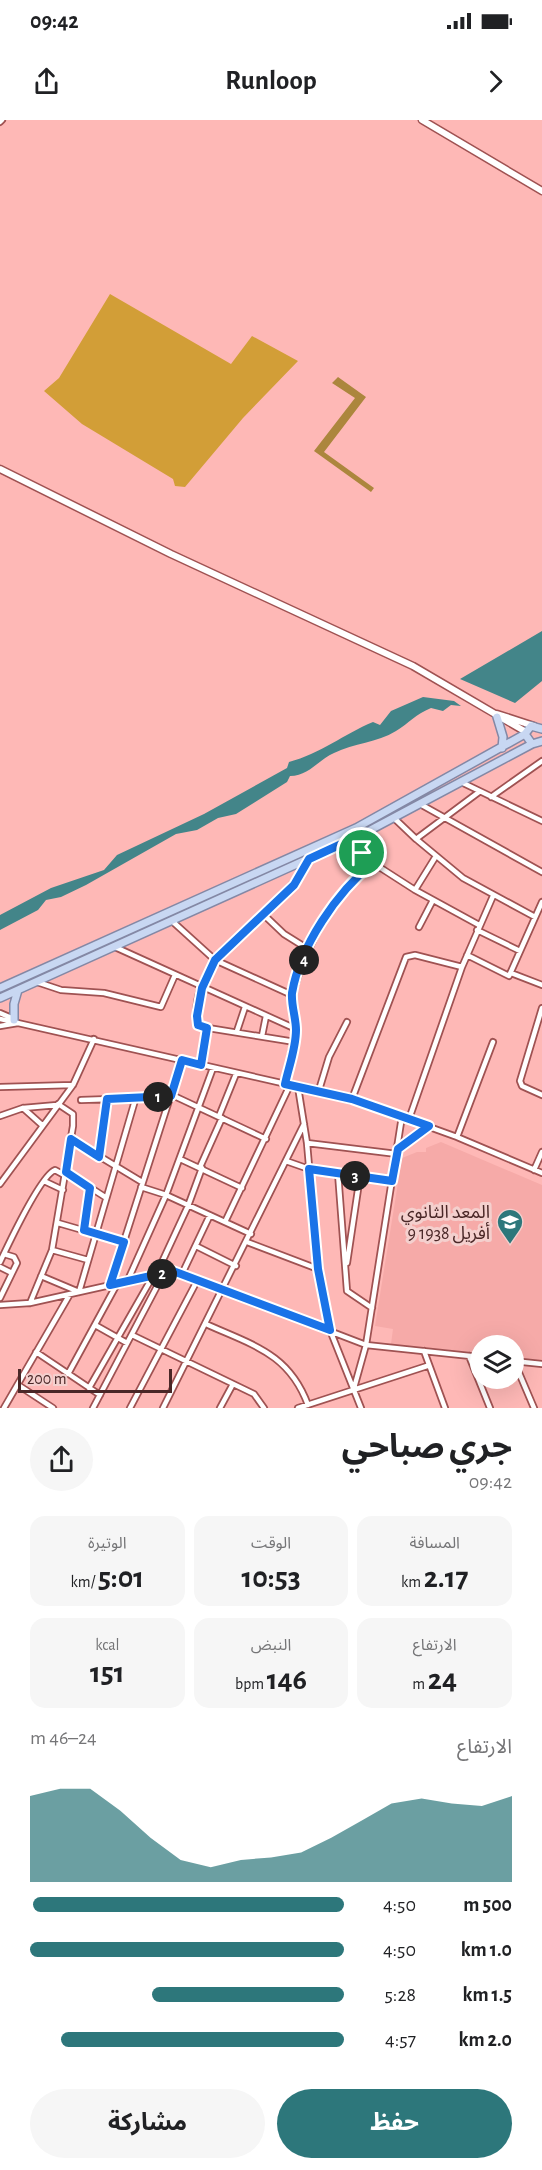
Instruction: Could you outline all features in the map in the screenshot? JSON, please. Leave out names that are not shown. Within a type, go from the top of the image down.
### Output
[{"type":"main road","points":[[496,715],[503,737],[502,748]]},
{"type":"main road","points":[[0,988],[310,850],[389,811],[539,726]]},
{"type":"main road","points":[[0,998],[348,841],[538,744],[525,733]]},
{"type":"main road","points":[[15,1021],[14,1004],[18,990]]},
{"type":"street","points":[[422,120],[542,191]]},
{"type":"street","points":[[0,469],[171,554],[413,666],[525,733]]},
{"type":"street","points":[[496,715],[539,726]]},
{"type":"street","points":[[491,797],[542,761]]},
{"type":"street","points":[[460,782],[541,820]]},
{"type":"street","points":[[416,838],[479,792]]},
{"type":"street","points":[[420,804],[542,872]]},
{"type":"street","points":[[394,818],[463,878],[536,917]]},
{"type":"street","points":[[348,841],[373,863],[432,902],[520,951]]},
{"type":"street","points":[[415,891],[436,856]]},
{"type":"street","points":[[295,1042],[207,1028],[200,1026],[196,1019],[202,988],[215,960],[294,885],[309,859]]},
{"type":"street","points":[[225,1222],[266,1139],[288,1084],[296,1029],[292,995],[308,949],[330,909],[352,882],[373,863]]},
{"type":"street","points":[[409,1119],[466,955],[493,896]]},
{"type":"street","points":[[419,927],[432,902]]},
{"type":"street","points":[[466,955],[505,976],[511,973],[542,902]]},
{"type":"street","points":[[263,914],[284,934],[308,949]]},
{"type":"street","points":[[172,921],[215,960],[292,995]]},
{"type":"street","points":[[115,947],[296,1029]]},
{"type":"street","points":[[352,1099],[406,957],[415,955],[462,967]]},
{"type":"street","points":[[511,973],[542,985]]},
{"type":"street","points":[[37,982],[61,990],[104,993],[163,1007],[175,975]]},
{"type":"street","points":[[237,1031],[245,1007]]},
{"type":"street","points":[[542,1008],[520,1082],[522,1086],[542,1095]]},
{"type":"street","points":[[0,1013],[15,1021]]},
{"type":"street","points":[[262,1036],[266,1016]]},
{"type":"street","points":[[0,1019],[352,1099],[429,1126],[542,1173]]},
{"type":"street","points":[[319,1090],[329,1057],[347,1022]]},
{"type":"street","points":[[0,1026],[23,1023]]},
{"type":"street","points":[[201,1065],[207,1028]]},
{"type":"street","points":[[0,1184],[73,1085],[94,1039]]},
{"type":"street","points":[[457,1137],[493,1042]]},
{"type":"street","points":[[110,1285],[182,1060]]},
{"type":"street","points":[[127,1282],[180,1159],[213,1068]]},
{"type":"street","points":[[89,1388],[154,1276],[188,1206],[236,1074]]},
{"type":"street","points":[[0,1086],[73,1085]]},
{"type":"street","points":[[298,1087],[307,1143],[318,1269],[330,1330],[362,1408]]},
{"type":"street","points":[[81,1100],[171,1096],[198,1106],[266,1139]]},
{"type":"street","points":[[79,1292],[136,1097]]},
{"type":"street","points":[[99,1157],[107,1099]]},
{"type":"street","points":[[0,1116],[23,1108],[58,1105],[73,1114],[66,1174],[52,1250],[30,1303]]},
{"type":"street","points":[[23,1108],[42,1125]]},
{"type":"street","points":[[353,1390],[366,1345],[402,1116]]},
{"type":"street","points":[[163,1408],[236,1266],[304,1124]]},
{"type":"street","points":[[307,1143],[397,1151],[429,1126]]},
{"type":"street","points":[[71,1139],[142,1185],[251,1234]]},
{"type":"street","points":[[534,1170],[542,1152]]},
{"type":"street","points":[[180,1159],[242,1188]]},
{"type":"street","points":[[286,1161],[309,1169],[392,1181]]},
{"type":"street","points":[[0,1262],[44,1181],[53,1170],[61,1171],[105,1197]]},
{"type":"street","points":[[338,1173],[348,1293],[372,1308]]},
{"type":"street","points":[[346,1270],[360,1176]]},
{"type":"street","points":[[44,1181],[63,1190]]},
{"type":"street","points":[[84,1230],[90,1188]]},
{"type":"street","points":[[182,1274],[210,1215]]},
{"type":"street","points":[[58,1223],[124,1242]]},
{"type":"street","points":[[247,1242],[318,1269]]},
{"type":"street","points":[[196,1246],[236,1266]]},
{"type":"street","points":[[52,1250],[88,1260]]},
{"type":"street","points":[[0,1298],[16,1259],[4,1254]]},
{"type":"street","points":[[0,1267],[12,1273]]},
{"type":"street","points":[[0,1306],[30,1303],[173,1271],[366,1345],[469,1356],[490,1408]]},
{"type":"street","points":[[93,1408],[164,1273]]},
{"type":"street","points":[[41,1276],[79,1292]]},
{"type":"street","points":[[130,1408],[198,1279]]},
{"type":"street","points":[[68,1374],[117,1284]]},
{"type":"street","points":[[4,1408],[70,1294]]},
{"type":"street","points":[[206,1324],[282,1361],[299,1383],[308,1404]]},
{"type":"street","points":[[95,1325],[127,1343]]},
{"type":"street","points":[[132,1335],[256,1395],[264,1408]]},
{"type":"street","points":[[424,1351],[427,1366],[445,1408]]},
{"type":"street","points":[[36,1352],[100,1395]]},
{"type":"street","points":[[524,1362],[542,1364]]},
{"type":"street","points":[[298,1408],[427,1366]]},
{"type":"street","points":[[220,1408],[233,1384]]},
{"type":"street","points":[[524,1384],[534,1408]]},
{"type":"street","points":[[18,1385],[53,1408]]},
{"type":"shaded area","points":[[110,294],[231,364],[252,336],[298,361],[243,418],[185,487],[175,486],[173,479],[82,424],[44,391],[59,378]]},
{"type":"shaded area","points":[[338,377],[366,397],[324,452],[374,488],[371,492],[314,451],[355,398],[332,383]]},
{"type":"shaded area","points":[[441,1142],[542,1185],[542,1361],[524,1359],[524,1335],[470,1335],[470,1352],[391,1344],[393,1329],[375,1326],[402,1158],[417,1152],[426,1152],[426,1148]]},
{"type":"water","points":[[542,631],[542,681],[515,703],[460,679]]},
{"type":"water","points":[[423,697],[454,701],[461,706],[451,705],[443,711],[431,708],[389,735],[334,753],[308,771],[290,776],[287,782],[236,814],[218,818],[197,830],[176,834],[86,885],[61,897],[46,900],[38,910],[0,930],[0,915],[51,888],[104,870],[117,855],[204,814],[287,768],[289,762],[322,749],[373,722],[380,725],[391,711]]},
{"type":"place","name":"المعد الثانوي 9 أفريل 1938","points":[[510,1245]]},
{"type":"route","points":[[348,841],[362,853],[373,863],[352,882],[321,922],[299,971],[292,995],[296,1029],[295,1042],[285,1084],[352,1099],[429,1126],[398,1149],[392,1181],[309,1169],[318,1269],[330,1330],[173,1271],[110,1285],[124,1242],[84,1230],[90,1188],[66,1172],[71,1139],[99,1157],[107,1099],[171,1096],[182,1060],[201,1065],[207,1028],[198,1025],[197,1016],[202,988],[215,960],[226,947],[294,885],[309,859],[348,841]]}]
